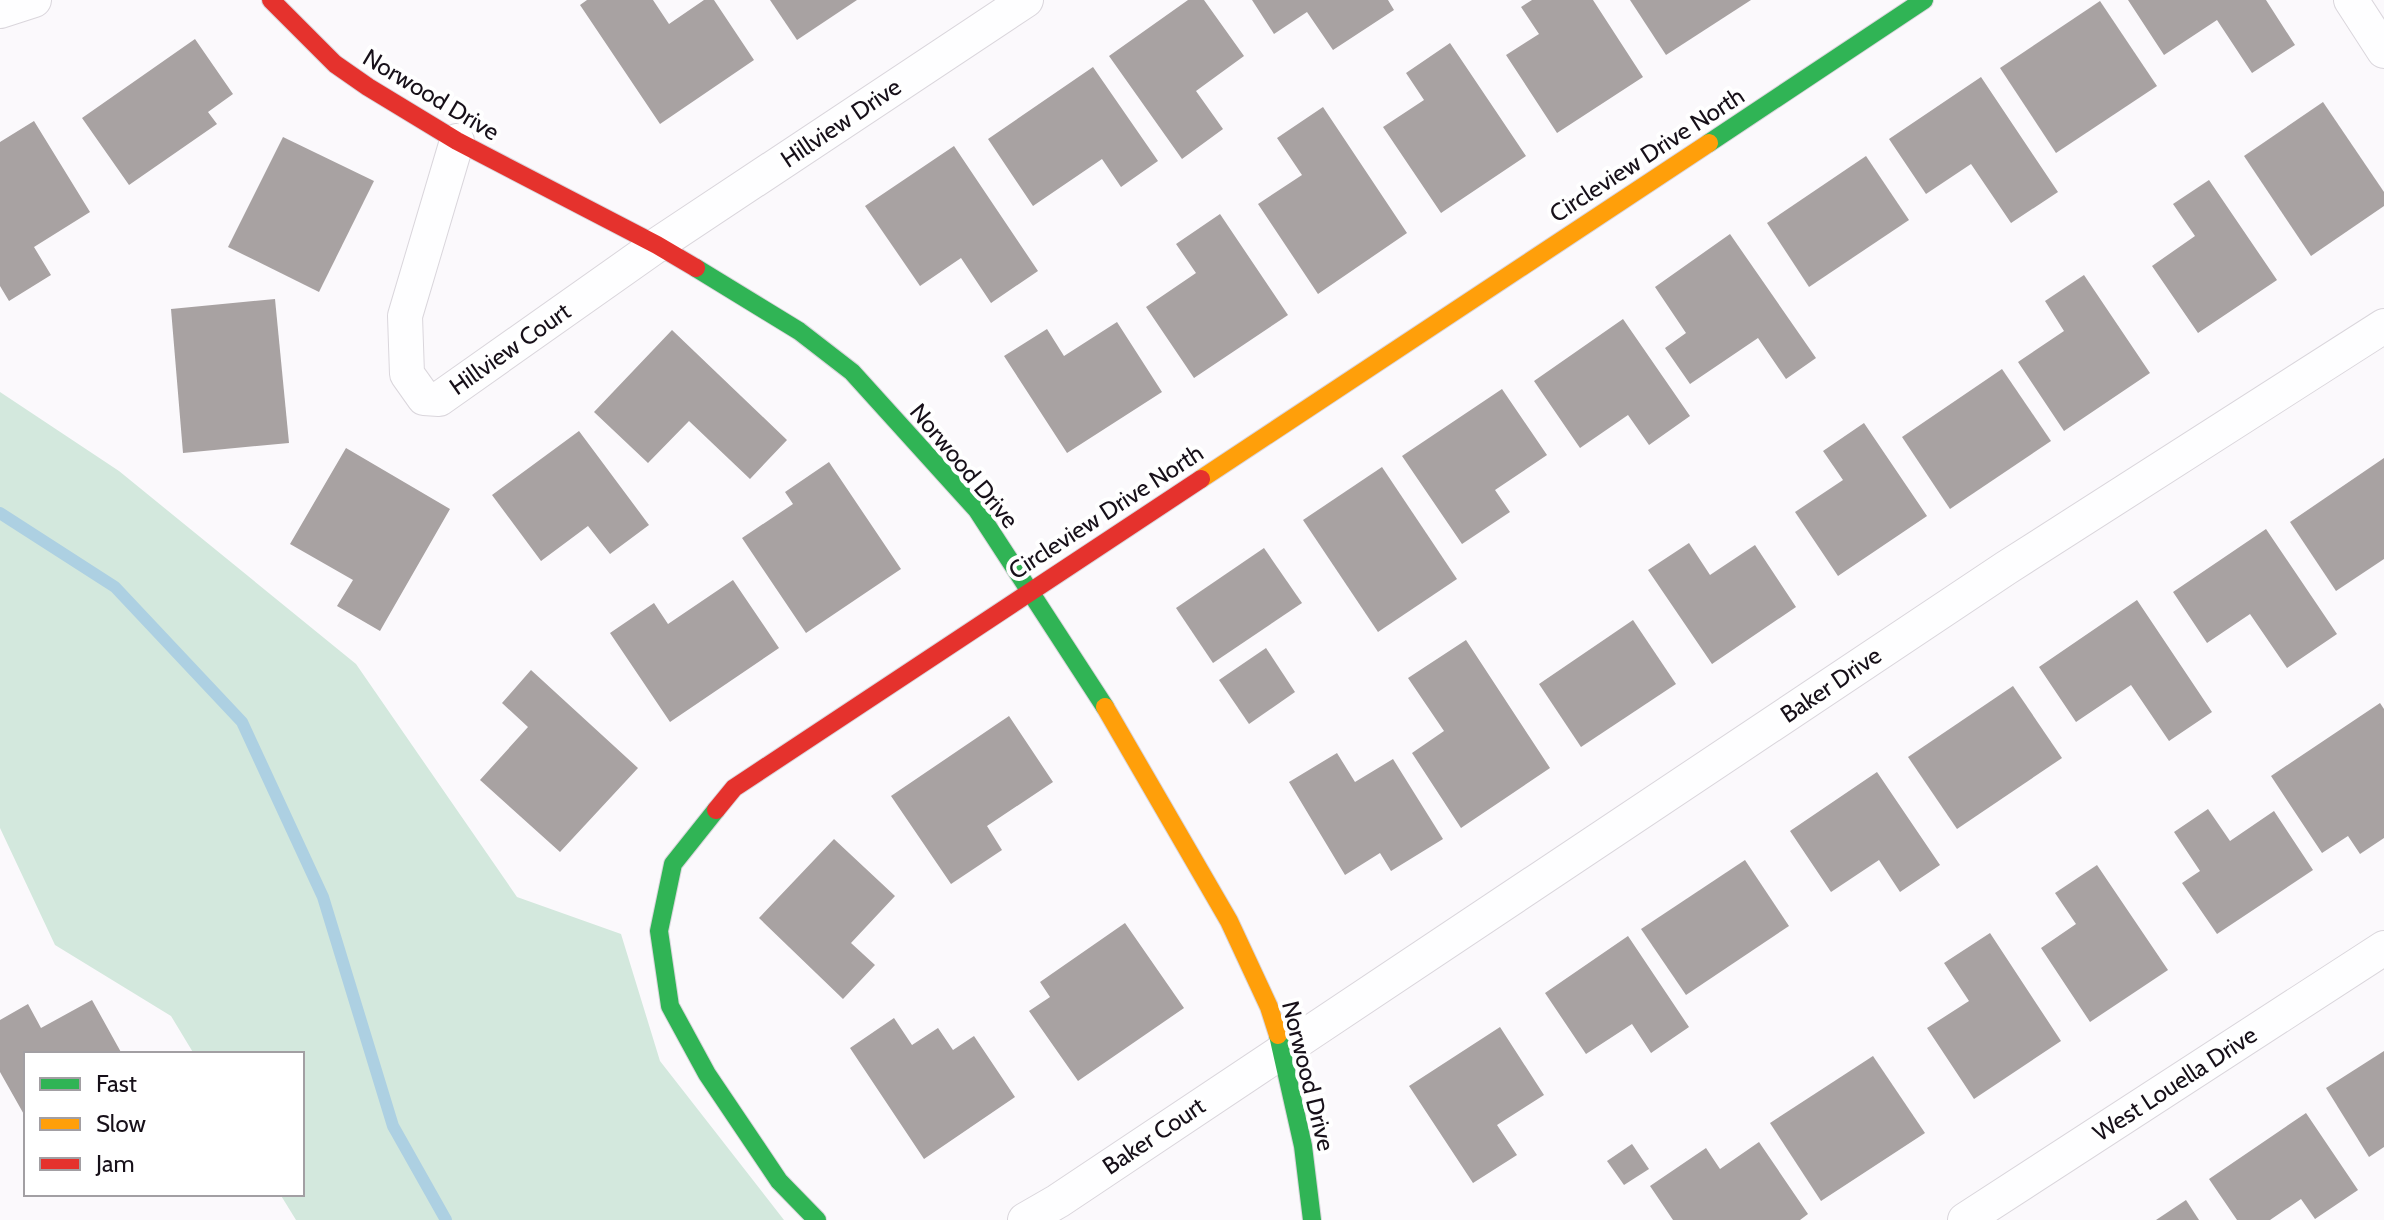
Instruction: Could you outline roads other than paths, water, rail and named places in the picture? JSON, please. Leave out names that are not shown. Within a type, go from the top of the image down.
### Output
[{"type":"street","points":[[0,11],[34,0]]},
{"type":"street","name":"Norwood Drive","points":[[271,0],[335,64],[368,87],[457,141],[657,245],[799,331],[852,372],[977,510],[1125,739],[1229,921],[1269,1007],[1282,1050],[1303,1146],[1312,1220]]},
{"type":"street","name":"Hillview Drive","points":[[657,245],[1026,0]]},
{"type":"street","name":"Circleview Drive North","points":[[817,1220],[779,1181],[707,1074],[670,1006],[659,931],[673,864],[734,788],[1924,0]]},
{"type":"street","points":[[2351,0],[2384,51]]},
{"type":"street","name":"Hillview Court","points":[[457,141],[405,316],[407,374],[424,398],[439,399],[657,245]]},
{"type":"street","name":"Baker Drive","points":[[1282,1050],[2006,568],[2384,326]]},
{"type":"street","name":"West Louella Drive","points":[[1965,1220],[2384,948]]},
{"type":"street","name":"Baker Court","points":[[1025,1220],[1282,1050]]},
{"type":"waterway","points":[[0,513],[115,587],[242,722],[323,897],[393,1126],[446,1220]]}]
